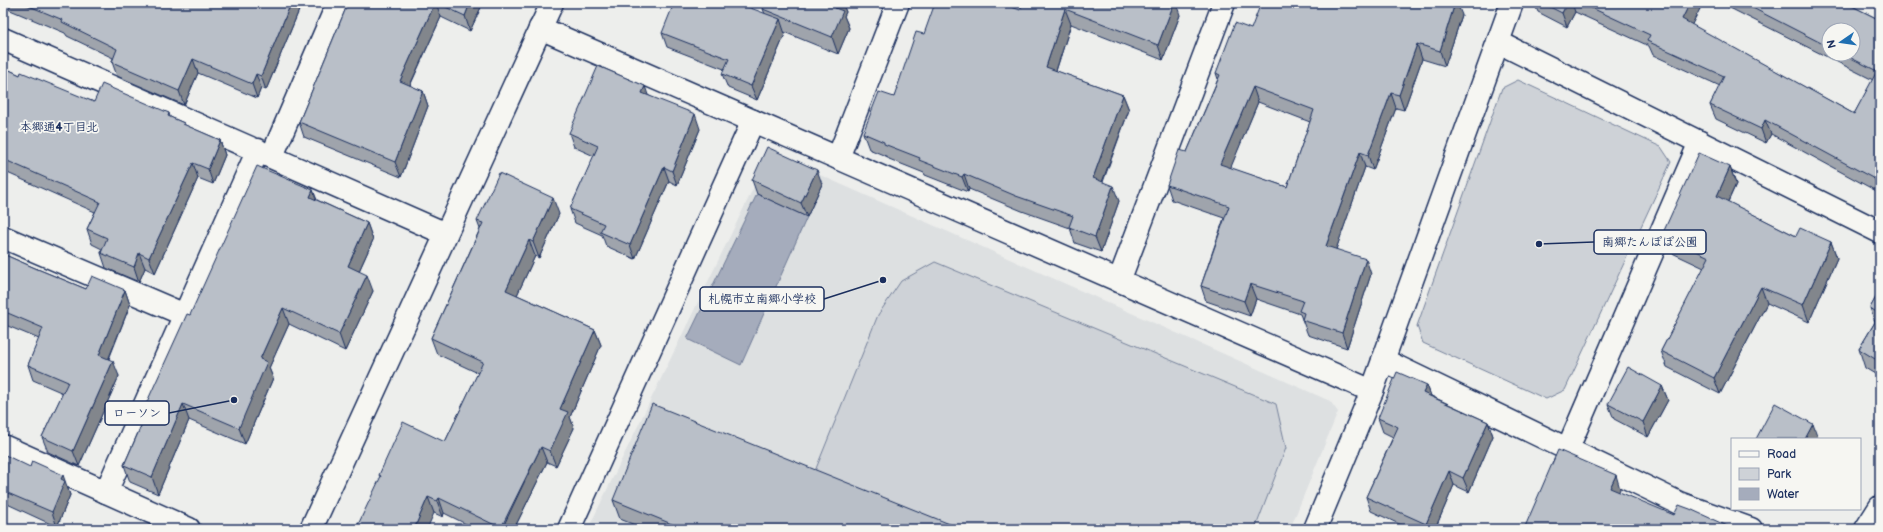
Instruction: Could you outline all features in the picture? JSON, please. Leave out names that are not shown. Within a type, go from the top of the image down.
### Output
[{"type":"street","points":[[106,492],[185,314],[338,3]]},
{"type":"street","points":[[312,529],[552,3]]},
{"type":"street","points":[[838,158],[898,3]]},
{"type":"street","points":[[1119,281],[1224,3]]},
{"type":"street","points":[[1315,529],[1372,391],[1512,3]]},
{"type":"street","points":[[540,28],[1372,391]]},
{"type":"street","points":[[3,39],[265,153],[446,234]]},
{"type":"street","points":[[1498,42],[1880,232]]},
{"type":"street","points":[[569,529],[753,121]]},
{"type":"street","points":[[1568,448],[1700,142]]},
{"type":"street","points":[[3,237],[185,314]]},
{"type":"street","points":[[1382,360],[1679,502],[1751,529]]},
{"type":"street","points":[[3,446],[190,529]]},
{"type":"street","points":[[1866,529],[1880,507]]},
{"type":"shaded area","points":[[777,156],[1330,401],[1338,412],[1290,529],[588,529],[767,160]]},
{"type":"green space","points":[[1518,80],[1661,147],[1671,162],[1565,390],[1546,399],[1423,343],[1417,326],[1502,88]]},
{"type":"green space","points":[[935,262],[1276,404],[1286,448],[1255,529],[945,529],[813,476],[878,315],[901,281]]},
{"type":"water","points":[[757,194],[807,217],[741,365],[687,339]]},
{"type":"building","points":[[22,3],[291,3],[261,76],[256,74],[252,84],[193,59],[179,91],[112,62],[117,49],[62,22],[63,20]]},
{"type":"building","points":[[348,3],[435,3],[400,81],[423,91],[395,162],[299,122]]},
{"type":"building","points":[[437,3],[470,3],[465,16]]},
{"type":"building","points":[[674,3],[737,3],[780,19],[751,86],[722,74],[729,59],[662,33]]},
{"type":"building","points":[[765,3],[837,3],[835,8],[843,11],[832,37],[763,9]]},
{"type":"building","points":[[935,3],[1001,3],[1020,10],[1023,3],[1174,3],[1158,45],[1065,9],[1046,67],[1123,95],[1093,178],[1113,186],[1095,237],[1069,227],[1073,216],[1016,196],[964,174],[962,177],[919,160],[920,158],[884,144],[884,142],[863,133],[879,92],[894,97],[916,32],[924,34]]},
{"type":"building","points":[[1261,3],[1455,3],[1440,51],[1417,44],[1399,95],[1391,93],[1368,155],[1360,152],[1326,246],[1366,259],[1342,333],[1302,320],[1304,313],[1299,311],[1303,301],[1250,284],[1244,301],[1201,286],[1229,206],[1167,185],[1179,150],[1187,152],[1220,75],[1216,73],[1235,23],[1251,29]],"holes":[[[1253,87],[1314,110],[1287,187],[1220,164]]]},
{"type":"building","points":[[1542,3],[1567,3],[1562,13]]},
{"type":"building","points":[[1581,3],[1690,3],[1682,19],[1854,114],[1877,71],[1859,62],[1861,62],[1861,22],[1821,22],[1821,43],[1743,3],[1846,3],[1880,20],[1880,182],[1765,120],[1761,129],[1710,105],[1724,76],[1647,41],[1650,35]]},
{"type":"building","points":[[598,66],[645,86],[642,93],[695,114],[672,171],[664,167],[630,245],[600,232],[604,224],[570,209],[598,146],[569,133]]},
{"type":"building","points":[[3,67],[20,75],[21,72],[94,102],[102,84],[169,113],[168,116],[184,123],[183,124],[220,140],[208,169],[193,163],[149,258],[139,253],[134,267],[101,253],[107,238],[87,229],[100,202],[3,159]]},
{"type":"building","points":[[767,147],[817,170],[801,203],[752,180]]},
{"type":"building","points":[[1699,153],[1730,167],[1717,196],[1796,236],[1800,228],[1831,242],[1803,305],[1761,287],[1714,378],[1661,351],[1709,257],[1662,235]]},
{"type":"building","points":[[257,166],[313,190],[310,197],[367,223],[348,266],[367,275],[339,334],[283,308],[260,359],[267,362],[239,428],[183,404],[152,477],[124,465],[145,417],[141,415],[187,314],[190,315]]},
{"type":"building","points":[[499,173],[553,198],[533,242],[529,240],[506,290],[595,330],[560,409],[568,412],[550,451],[541,447],[501,528],[439,498],[437,501],[428,497],[414,529],[356,529],[381,476],[379,475],[403,422],[445,442],[483,362],[431,338],[483,223],[477,221]]},
{"type":"building","points":[[3,254],[86,289],[92,276],[125,290],[99,355],[113,361],[73,451],[42,437],[68,382],[28,365],[43,328],[3,311]]},
{"type":"building","points":[[1880,290],[1880,314],[1870,308]]},
{"type":"building","points":[[1880,314],[1880,362],[1859,349]]},
{"type":"building","points":[[1628,367],[1662,386],[1643,422],[1608,404]]},
{"type":"building","points":[[1397,372],[1427,385],[1423,393],[1488,422],[1463,478],[1449,471],[1426,524],[1366,497],[1398,427],[1378,418]]},
{"type":"building","points":[[1775,403],[1813,424],[1806,438],[1757,438]]},
{"type":"building","points":[[652,404],[962,529],[684,529],[613,500]]},
{"type":"building","points":[[1558,450],[1616,475],[1610,488],[1674,515],[1679,505],[1734,529],[1524,529]]},
{"type":"building","points":[[3,454],[30,467],[32,461],[63,475],[61,479],[65,481],[52,512],[3,491]]},
{"type":"place","name":"南郷たんぽぽ公園","points":[[1539,244]]},
{"type":"place","name":"札幌市立南郷小学校","points":[[883,280]]},
{"type":"place","name":"ローソン","points":[[234,400]]},
{"type":"district","name":"本郷通4丁目北","points":[[59,127]]}]
